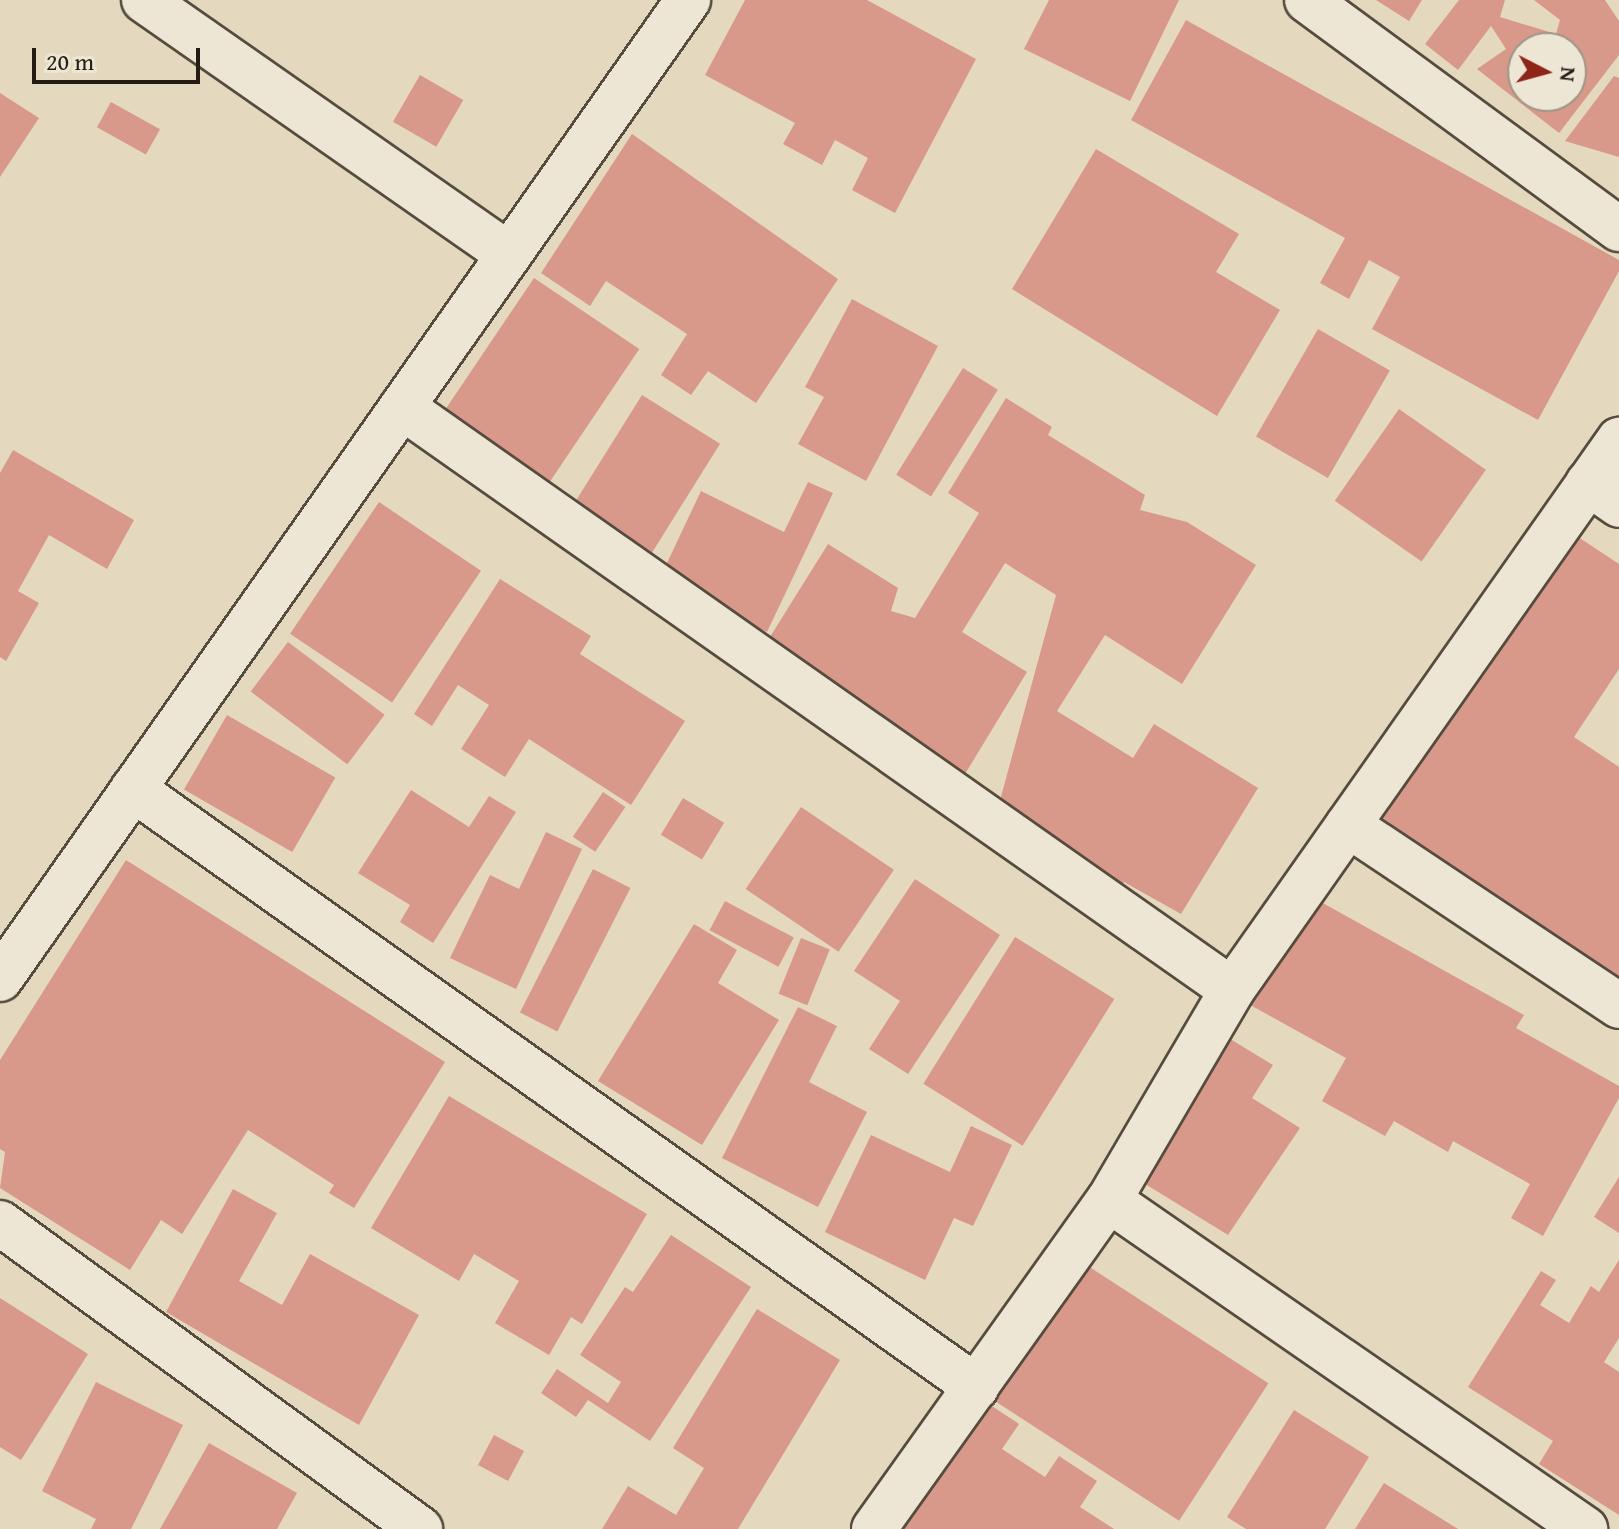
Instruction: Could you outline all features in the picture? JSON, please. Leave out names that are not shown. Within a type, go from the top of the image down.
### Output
[{"type":"street","points":[[144,0],[509,255]]},
{"type":"street","points":[[6,959],[133,789],[688,0]]},
{"type":"street","points":[[1307,0],[1619,229]]},
{"type":"street","points":[[402,407],[1232,990]]},
{"type":"street","points":[[874,1529],[1109,1200],[1232,990],[1348,825],[1604,494],[1619,440]]},
{"type":"street","points":[[133,789],[976,1387]]},
{"type":"street","points":[[1348,825],[1619,1006]]},
{"type":"street","points":[[1109,1200],[1585,1529]]},
{"type":"street","points":[[0,1223],[420,1529]]},
{"type":"building","points":[[745,0],[867,0],[976,59],[895,213],[852,190],[868,158],[835,140],[822,165],[783,144],[795,123],[705,75]]},
{"type":"building","points":[[1049,0],[1179,0],[1130,101],[1024,49]]},
{"type":"building","points":[[1376,0],[1422,0],[1409,21]]},
{"type":"building","points":[[1459,0],[1505,0],[1500,17],[1549,32],[1507,32],[1507,92],[1477,69],[1506,49],[1491,26],[1458,70],[1425,44]]},
{"type":"building","points":[[1534,0],[1605,0],[1619,21],[1619,55],[1587,97],[1587,32],[1557,32],[1560,20]]},
{"type":"building","points":[[1186,20],[1619,260],[1619,271],[1538,420],[1372,329],[1400,277],[1369,260],[1349,299],[1320,283],[1345,238],[1131,120]]},
{"type":"building","points":[[420,75],[463,100],[436,147],[393,122]]},
{"type":"building","points":[[1614,76],[1619,78],[1619,157],[1565,141]]},
{"type":"building","points":[[0,93],[39,118],[0,177]]},
{"type":"building","points":[[111,102],[160,129],[146,155],[97,127]]},
{"type":"building","points":[[1532,112],[1575,112],[1559,133]]},
{"type":"building","points":[[632,134],[838,279],[756,403],[708,371],[691,395],[661,375],[687,334],[606,281],[590,306],[541,273]]},
{"type":"building","points":[[1096,149],[1239,234],[1216,272],[1280,310],[1217,416],[1012,289]]},
{"type":"building","points":[[534,278],[639,349],[546,487],[441,416]]},
{"type":"building","points":[[852,299],[938,346],[866,481],[798,444],[824,397],[805,387]]},
{"type":"building","points":[[1318,329],[1390,370],[1328,478],[1256,436]]},
{"type":"building","points":[[963,368],[998,390],[931,497],[896,475]]},
{"type":"building","points":[[642,395],[720,444],[646,562],[568,513]]},
{"type":"building","points":[[1006,398],[1052,427],[1048,435],[1145,495],[1140,510],[1187,522],[1256,565],[1182,684],[1105,635],[1057,711],[1133,758],[1154,724],[1258,788],[1181,914],[1124,882],[1113,900],[993,826],[1056,595],[1005,563],[962,632],[1027,672],[962,779],[760,653],[828,544],[898,588],[891,611],[915,618],[979,513],[948,493]]},
{"type":"building","points":[[1399,409],[1486,470],[1422,562],[1335,501]]},
{"type":"building","points":[[13,450],[134,520],[107,569],[49,535],[18,591],[39,603],[6,661],[0,657],[0,473]]},
{"type":"building","points":[[808,482],[833,493],[767,632],[659,580],[701,491],[784,532]]},
{"type":"building","points":[[379,502],[481,571],[392,703],[290,634]]},
{"type":"building","points":[[1554,521],[1619,564],[1619,669],[1574,737],[1619,767],[1619,984],[1362,812]]},
{"type":"building","points":[[500,579],[591,636],[580,654],[685,721],[631,805],[529,739],[505,777],[461,749],[489,705],[458,685],[432,726],[414,714]]},
{"type":"building","points":[[288,642],[385,715],[347,764],[251,692]]},
{"type":"building","points":[[227,715],[335,778],[292,852],[184,789]]},
{"type":"building","points":[[411,790],[469,827],[489,796],[516,812],[433,943],[400,922],[410,905],[358,873]]},
{"type":"building","points":[[603,792],[625,807],[595,852],[573,837]]},
{"type":"building","points":[[683,798],[724,823],[702,860],[661,835]]},
{"type":"building","points":[[801,807],[894,870],[838,952],[746,889]]},
{"type":"building","points":[[546,832],[582,849],[516,989],[450,958],[490,875],[519,889]]},
{"type":"building","points":[[126,860],[445,1062],[354,1208],[329,1193],[334,1185],[248,1130],[182,1234],[161,1220],[130,1270],[0,1188],[5,1152],[0,1149],[0,1060]]},
{"type":"building","points":[[593,869],[630,888],[557,1032],[520,1012]]},
{"type":"building","points":[[915,879],[1000,935],[908,1074],[869,1049],[900,1001],[854,971]]},
{"type":"building","points":[[1303,892],[1524,1015],[1516,1028],[1619,1086],[1619,1098],[1543,1236],[1511,1218],[1530,1184],[1453,1141],[1448,1152],[1394,1121],[1385,1136],[1322,1101],[1346,1058],[1243,1001]]},
{"type":"building","points":[[725,901],[794,938],[778,967],[710,930]]},
{"type":"building","points":[[694,924],[737,950],[718,983],[779,1020],[702,1145],[598,1081]]},
{"type":"building","points":[[1015,937],[1114,999],[1023,1146],[923,1084]]},
{"type":"building","points":[[801,938],[830,950],[807,1005],[779,994]]},
{"type":"building","points":[[798,1007],[837,1026],[809,1082],[867,1112],[818,1207],[722,1158]]},
{"type":"building","points":[[1204,1023],[1273,1065],[1252,1098],[1300,1128],[1228,1235],[1116,1166]]},
{"type":"building","points":[[449,1096],[647,1214],[582,1324],[571,1317],[549,1355],[495,1323],[519,1281],[474,1254],[459,1281],[371,1228]]},
{"type":"building","points":[[971,1126],[1012,1145],[973,1226],[954,1218],[925,1280],[825,1232],[871,1135],[950,1172]]},
{"type":"building","points":[[1619,1177],[1619,1233],[1594,1217]]},
{"type":"building","points":[[233,1189],[277,1213],[239,1281],[282,1305],[310,1254],[419,1315],[359,1425],[166,1312]]},
{"type":"building","points":[[671,1235],[751,1287],[650,1441],[588,1400],[576,1417],[541,1393],[557,1369],[608,1403],[621,1382],[580,1355],[625,1287],[633,1292]]},
{"type":"building","points":[[1068,1253],[1268,1383],[1179,1521],[979,1391]]},
{"type":"building","points":[[1619,1260],[1619,1338],[1604,1362],[1619,1372],[1619,1515],[1539,1464],[1553,1441],[1468,1387],[1541,1271],[1556,1280],[1540,1305],[1569,1323],[1591,1286],[1599,1292]]},
{"type":"building","points":[[0,1298],[88,1354],[21,1460],[0,1447]]},
{"type":"building","points":[[757,1309],[840,1360],[738,1529],[602,1529],[628,1486],[676,1515],[704,1468],[673,1448]]},
{"type":"building","points":[[96,1382],[183,1425],[131,1529],[91,1529],[96,1519],[42,1491]]},
{"type":"building","points":[[966,1389],[1019,1424],[1002,1449],[1045,1477],[1059,1456],[1097,1481],[1080,1507],[1114,1529],[882,1529]]},
{"type":"building","points":[[1294,1410],[1369,1457],[1325,1529],[1246,1529],[1227,1517]]},
{"type":"building","points":[[494,1435],[524,1451],[508,1481],[478,1465]]},
{"type":"building","points":[[209,1443],[297,1493],[277,1529],[160,1529]]},
{"type":"building","points":[[1384,1483],[1458,1529],[1355,1529]]}]
